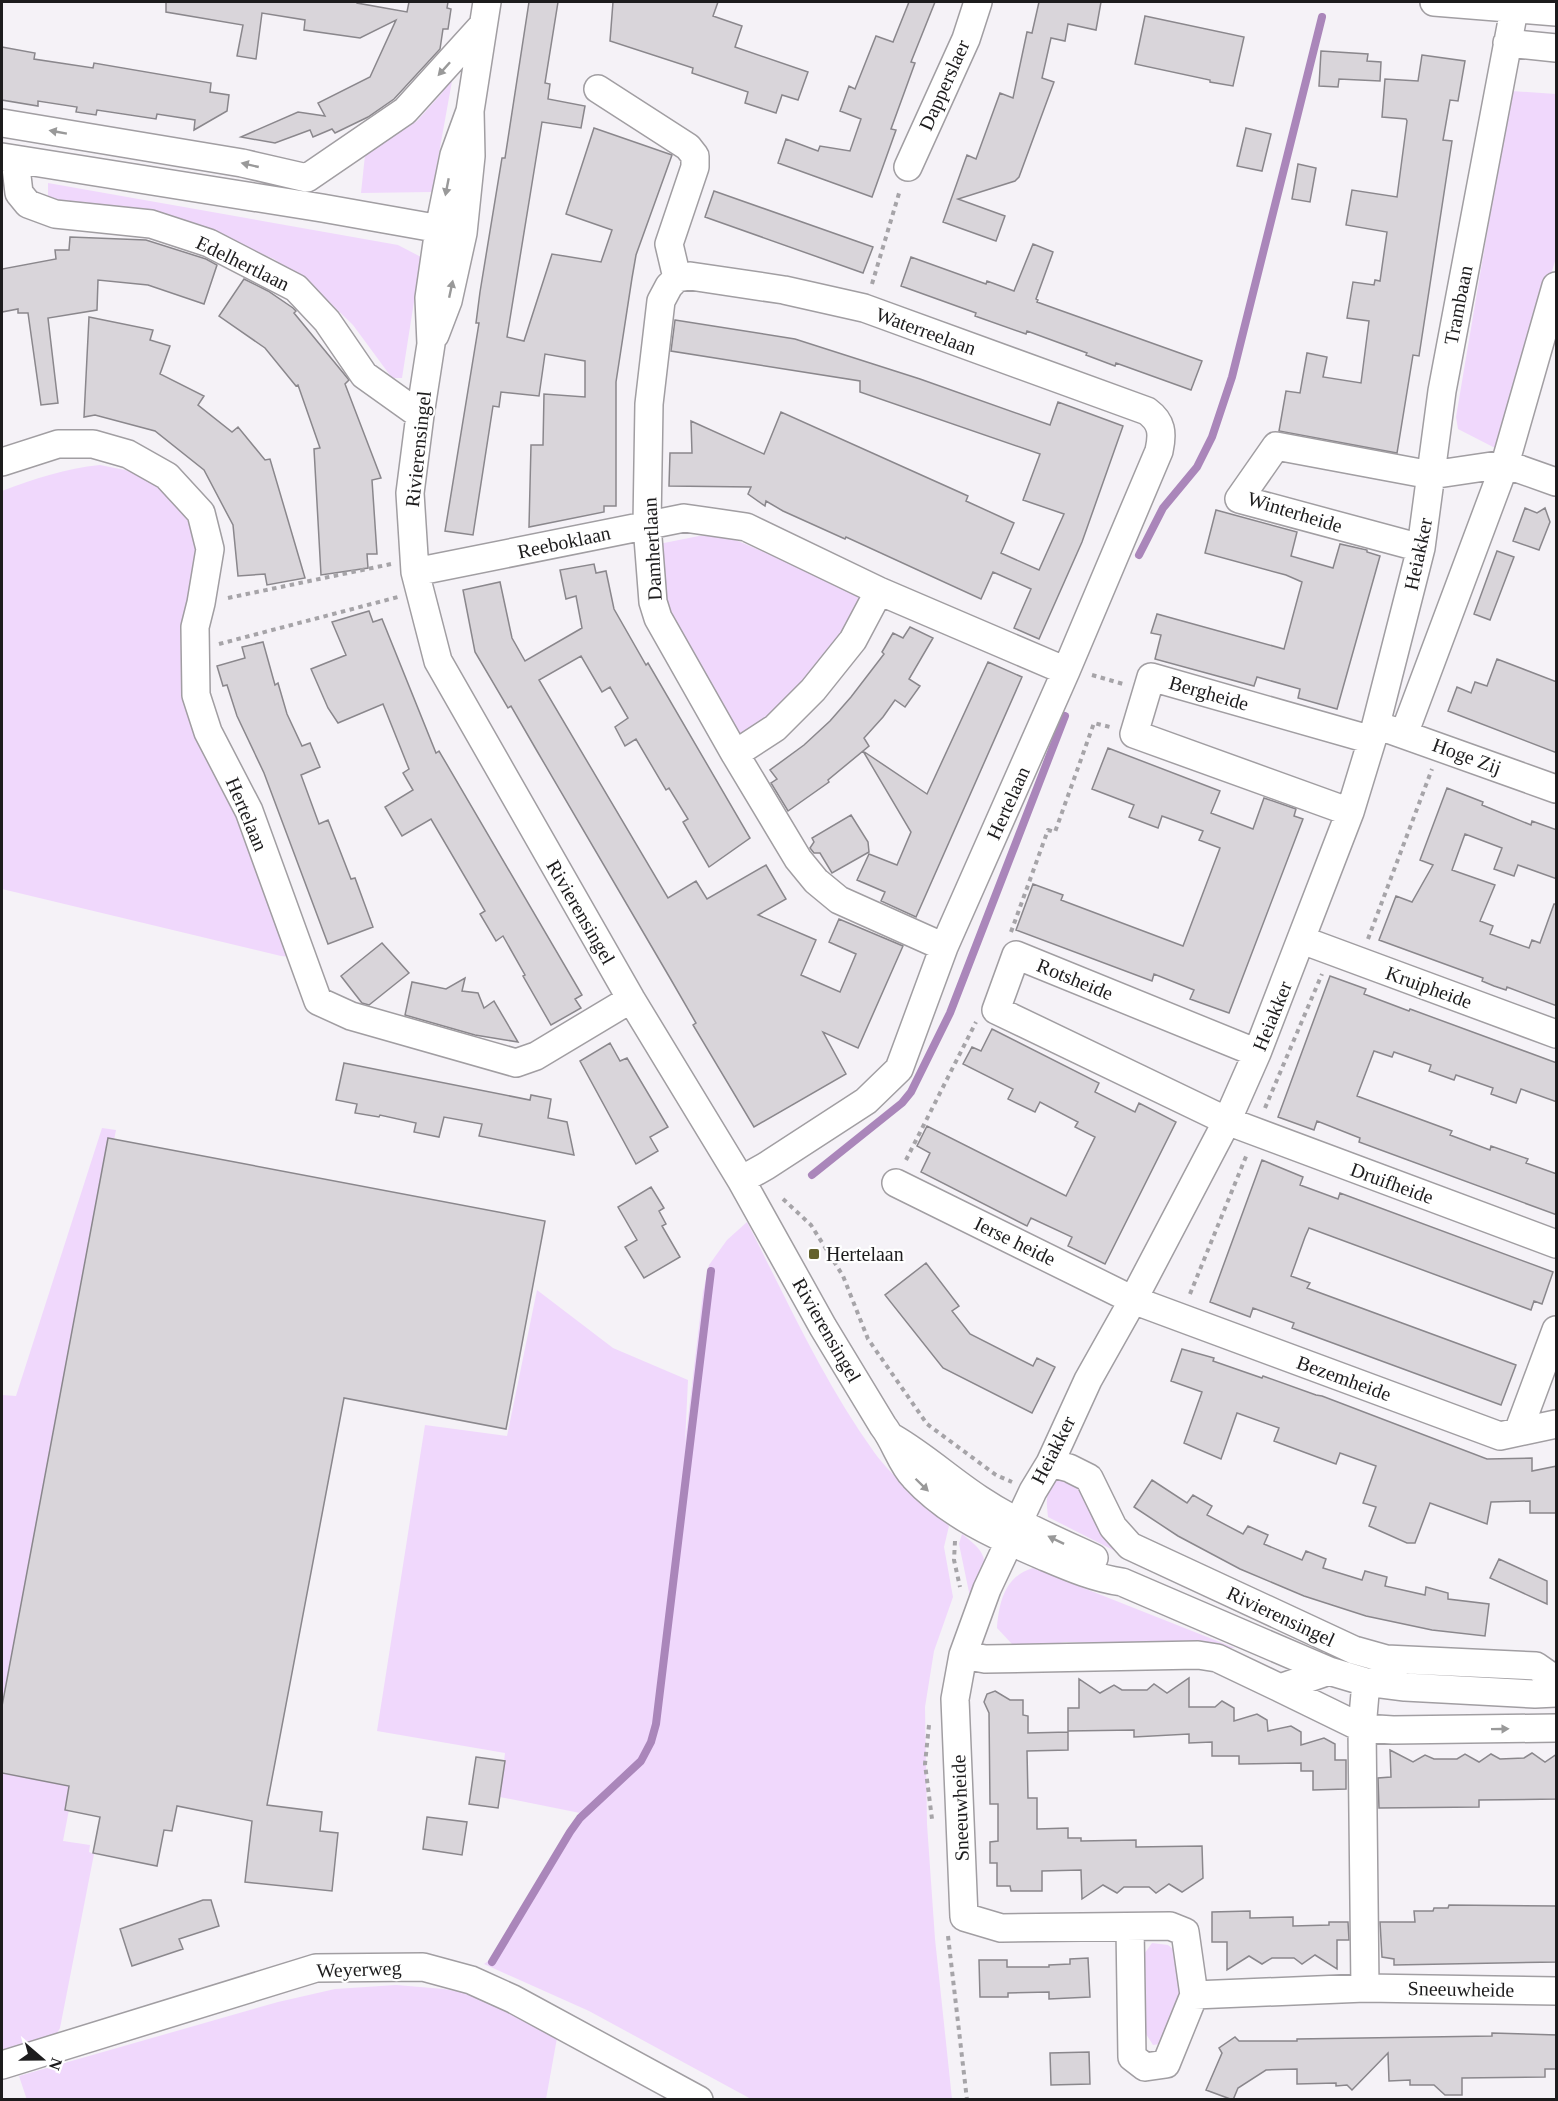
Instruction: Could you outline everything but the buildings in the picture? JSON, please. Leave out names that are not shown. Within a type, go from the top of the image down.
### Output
[{"type":"street","name":"Dapperslaer","points":[[908,167],[966,39],[978,2]]},
{"type":"street","points":[[1434,2],[1557,12]]},
{"type":"street","name":"Trambaan","points":[[1431,475],[1442,391],[1514,10]]},
{"type":"street","points":[[2,123],[242,163],[307,178],[405,111],[485,14]]},
{"type":"street","name":"Rivierensingel","points":[[485,14],[470,111],[454,155],[451,231],[429,298],[431,344],[410,493],[416,575],[438,661],[631,999],[741,1180],[823,1327],[912,1475],[938,1501],[966,1520],[1014,1532],[1098,1579],[1122,1582],[1329,1671],[1366,1682],[1405,1688],[1557,1693]]},
{"type":"street","points":[[1507,44],[1557,48]]},
{"type":"street","points":[[598,89],[688,147],[695,156],[695,167],[669,244],[677,278]]},
{"type":"street","name":"Edelhertlaan","points":[[420,415],[364,375],[327,321],[296,288],[209,243],[151,224],[55,214],[28,204],[20,193],[8,158],[451,231]]},
{"type":"street","points":[[307,178],[322,208]]},
{"type":"street","name":"Waterreelaan","points":[[677,278],[690,276],[784,290],[864,308],[1147,411],[1160,425]]},
{"type":"street","name":"Damhertlaan","points":[[677,278],[669,285],[661,301],[649,404],[647,525],[652,602],[658,618],[735,754],[798,858],[816,881],[839,900],[944,947]]},
{"type":"street","points":[[1404,734],[1505,464],[1557,286]]},
{"type":"street","name":"Hertelaan","points":[[741,1180],[866,1101],[899,1070],[944,947],[1066,671],[1159,451],[1162,438],[1160,425]]},
{"type":"street","name":"Hertelaan","points":[[2,462],[58,444],[93,444],[128,454],[167,476],[201,513],[210,549],[195,627],[196,695],[208,732],[249,811],[318,1001],[351,1016],[516,1063],[536,1056],[631,999]]},
{"type":"street","name":"Winterheide","points":[[1421,548],[1239,499],[1276,446],[1431,475]]},
{"type":"street","points":[[1431,475],[1505,464],[1557,482]]},
{"type":"street","name":"Heiakker","points":[[1014,1532],[1033,1491],[1050,1463],[1088,1380],[1134,1300],[1227,1121],[1302,940],[1350,812],[1374,732],[1421,548],[1431,475]]},
{"type":"street","name":"Reeboklaan","points":[[416,575],[684,518],[746,527],[879,591],[1066,671]]},
{"type":"street","points":[[735,754],[775,728],[813,690],[853,640],[879,591]]},
{"type":"street","name":"Bergheide","points":[[1134,734],[1151,677],[1374,732]]},
{"type":"street","name":"Hoge Zij","points":[[1374,732],[1404,734],[1557,789]]},
{"type":"street","points":[[1134,734],[1350,812]]},
{"type":"street","name":"Kruipheide","points":[[1302,940],[1557,1034]]},
{"type":"street","name":"Rotsheide","points":[[996,1010],[1016,956],[1257,1053]]},
{"type":"street","points":[[996,1010],[1227,1121]]},
{"type":"street","name":"Druifheide","points":[[1227,1121],[1557,1244]]},
{"type":"street","name":"Ierse heide","points":[[896,1183],[1134,1300]]},
{"type":"street","name":"Bezemheide","points":[[1134,1300],[1500,1436],[1557,1424]]},
{"type":"street","points":[[1518,1432],[1557,1330]]},
{"type":"street","name":"Rivierensingel","points":[[1050,1463],[1069,1468],[1089,1478],[1113,1527],[1130,1546],[1354,1650],[1386,1659],[1536,1666],[1557,1680]]},
{"type":"street","name":"Sneeuwheide","points":[[1014,1532],[987,1589],[963,1655],[955,1699],[964,1917],[1001,1928],[1170,1926],[1185,1932],[1194,1995],[1365,1988],[1557,1991]]},
{"type":"street","points":[[963,1655],[985,1659],[1198,1655],[1216,1658],[1362,1728],[1443,1730],[1557,1728]]},
{"type":"street","name":"Rivierensingel","points":[[1280,1688],[1329,1671]]},
{"type":"street","points":[[1365,1988],[1362,1728],[1366,1682]]},
{"type":"street","points":[[1405,1688],[1443,1730]]},
{"type":"street","points":[[1130,1927],[1132,2057],[1145,2067],[1166,2064],[1194,1995]]},
{"type":"street","name":"Weyerweg","points":[[2,2065],[316,1968],[423,1968],[471,1980],[513,1999],[699,2100]]},
{"type":"path","points":[[864,308],[908,167]]},
{"type":"path","points":[[201,603],[416,575]]},
{"type":"path","points":[[195,651],[416,575]]},
{"type":"path","points":[[1066,671],[1080,671],[1146,690]]},
{"type":"path","points":[[1016,956],[1006,945],[1048,830],[1055,832],[1094,723],[1134,734]]},
{"type":"path","points":[[1360,961],[1441,746]]},
{"type":"path","points":[[896,1183],[982,1010],[996,1010]]},
{"type":"path","name":"Rivierensingel","points":[[766,1166],[783,1199],[812,1225],[843,1276],[868,1339],[927,1424],[996,1475]]},
{"type":"shaded area","points":[[454,70],[432,192],[361,193],[365,155],[417,121],[442,93]]},
{"type":"shaded area","points":[[1511,91],[1556,94],[1556,258],[1497,449],[1458,429],[1456,417]]},
{"type":"shaded area","points":[[48,183],[398,245],[421,257],[402,378],[392,378],[353,325],[318,291],[274,259],[240,245],[48,207]]},
{"type":"shaded area","points":[[100,465],[125,470],[151,480],[168,492],[190,520],[204,554],[187,671],[291,957],[2,889],[2,491],[50,475]]},
{"type":"shaded area","points":[[699,536],[719,536],[738,541],[872,598],[774,716],[739,740],[655,595],[639,548]]},
{"type":"shaded area","points":[[102,1128],[116,1130],[2,1702],[2,1395],[16,1396]]},
{"type":"shaded area","points":[[747,1222],[806,1340],[856,1425],[890,1472],[949,1526],[944,1547],[953,1597],[934,1651],[925,1707],[927,1824],[935,1939],[952,2099],[751,2099],[589,2011],[484,1964],[500,1949],[585,1814],[500,1797],[505,1753],[377,1731],[425,1425],[507,1436],[537,1290],[613,1348],[688,1380],[685,1443],[703,1292],[709,1265],[727,1240]]},
{"type":"shaded area","points":[[1060,1477],[1067,1477],[1084,1496],[1095,1519],[1117,1552],[1048,1517],[1048,1495]]},
{"type":"shaded area","points":[[962,1534],[980,1550],[984,1562],[970,1597],[959,1544]]},
{"type":"shaded area","points":[[1033,1568],[1235,1648],[1066,1642],[1037,1646],[1012,1644],[997,1628],[1002,1600],[1005,1591],[1016,1577]]},
{"type":"shaded area","points":[[2,1759],[76,1773],[63,1841],[90,1845],[89,1852],[94,1854],[60,2028],[56,2035],[2,2050]]},
{"type":"shaded area","points":[[1152,1943],[1168,1945],[1179,1954],[1179,2008],[1166,2043],[1153,2045],[1146,2034],[1144,1954]]},
{"type":"shaded area","points":[[396,1985],[473,1994],[557,2038],[546,2099],[27,2100],[19,2076],[278,2002],[335,1989]]},
{"type":"waterway","points":[[1139,555],[1163,508],[1197,467],[1212,437],[1232,377],[1322,17]]},
{"type":"waterway","points":[[812,1175],[902,1103],[911,1092],[950,1013],[1065,716]]},
{"type":"waterway","points":[[492,1962],[580,1818],[641,1761],[651,1742],[656,1724],[711,1271]]},
{"type":"place","name":"Hertelaan","points":[[814,1254]]}]
